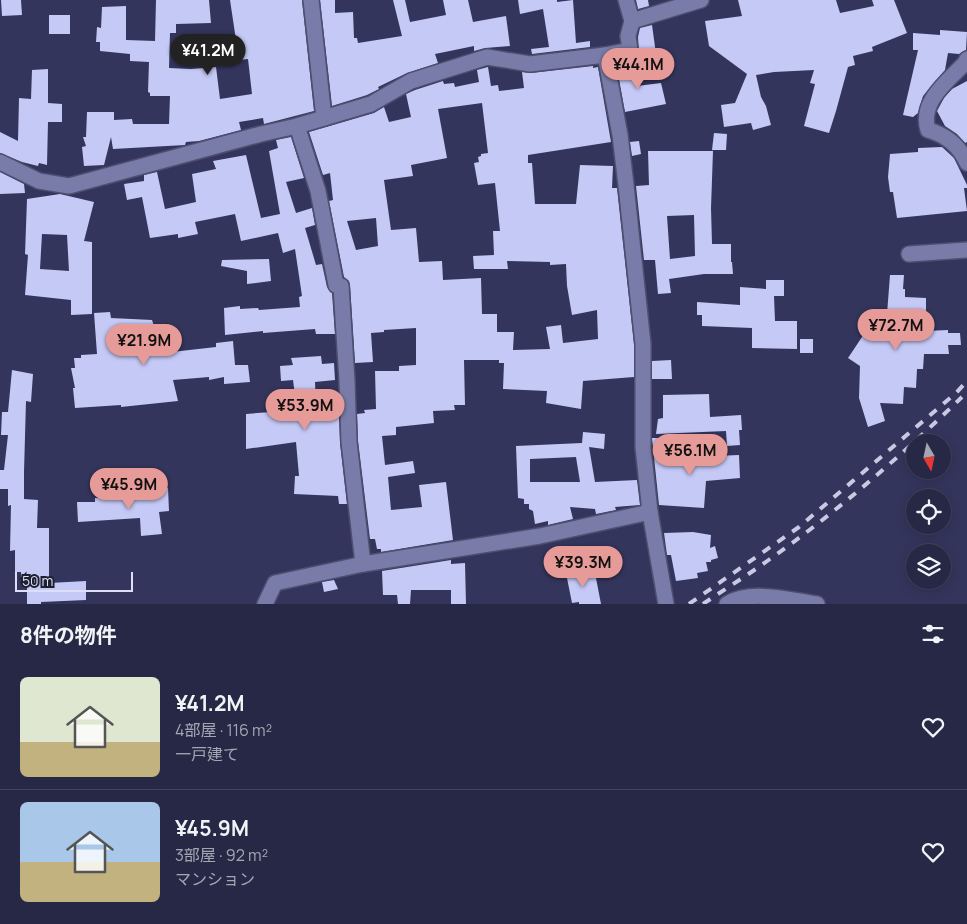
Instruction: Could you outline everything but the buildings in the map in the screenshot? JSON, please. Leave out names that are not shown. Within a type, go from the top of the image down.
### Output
[{"type":"street","points":[[311,0],[324,118]]},
{"type":"street","points":[[0,162],[39,181],[69,186],[297,126],[371,104],[411,81],[487,57],[530,64],[630,50],[628,36],[632,21],[626,0]]},
{"type":"street","points":[[632,21],[702,0]]},
{"type":"street","points":[[605,55],[621,144],[643,344],[643,447],[650,512],[666,604]]},
{"type":"street","points":[[966,155],[948,138],[928,130],[925,120],[936,92],[967,59]]},
{"type":"street","points":[[297,126],[318,191],[336,285],[340,286],[347,381],[349,442],[364,564]]},
{"type":"street","points":[[909,254],[967,250]]},
{"type":"street","points":[[265,604],[276,583],[364,564],[540,536],[650,512]]},
{"type":"street","points":[[726,604],[734,599],[748,597],[777,597],[817,604]]},
{"type":"railway","points":[[689,604],[799,527],[956,393],[967,381]]},
{"type":"railway","points":[[703,604],[762,565],[820,522],[893,461],[962,397]]}]
